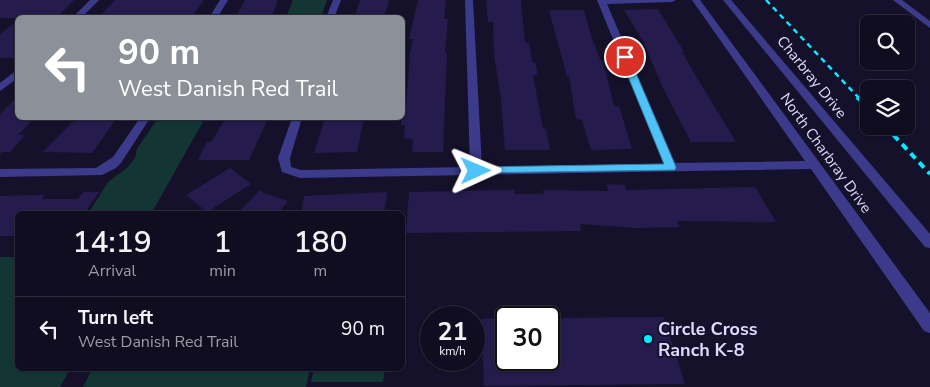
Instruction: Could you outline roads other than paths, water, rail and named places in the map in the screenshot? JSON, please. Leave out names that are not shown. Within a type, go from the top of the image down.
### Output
[{"type":"street","points":[[79,15],[95,0]]},
{"type":"street","points":[[215,15],[224,0]]},
{"type":"street","points":[[331,15],[337,0]]},
{"type":"street","points":[[469,0],[476,171]]},
{"type":"street","points":[[671,167],[601,1],[672,0]]},
{"type":"street","name":"North Charbray Drive","points":[[696,0],[930,326]]},
{"type":"street","name":"Charbray Drive","points":[[727,0],[930,243]]},
{"type":"street","points":[[897,0],[930,24]]},
{"type":"street","points":[[0,88],[15,75]]},
{"type":"street","points":[[0,173],[90,174],[106,169],[118,160],[144,120]]},
{"type":"street","points":[[296,120],[284,158],[286,169],[300,174],[814,165]]},
{"type":"railway","points":[[766,0],[859,98]]},
{"type":"railway","points":[[857,97],[860,100]]},
{"type":"railway","points":[[893,135],[930,174]]},
{"type":"place","name":"Circle Cross Ranch K-8","points":[[648,339]]}]
